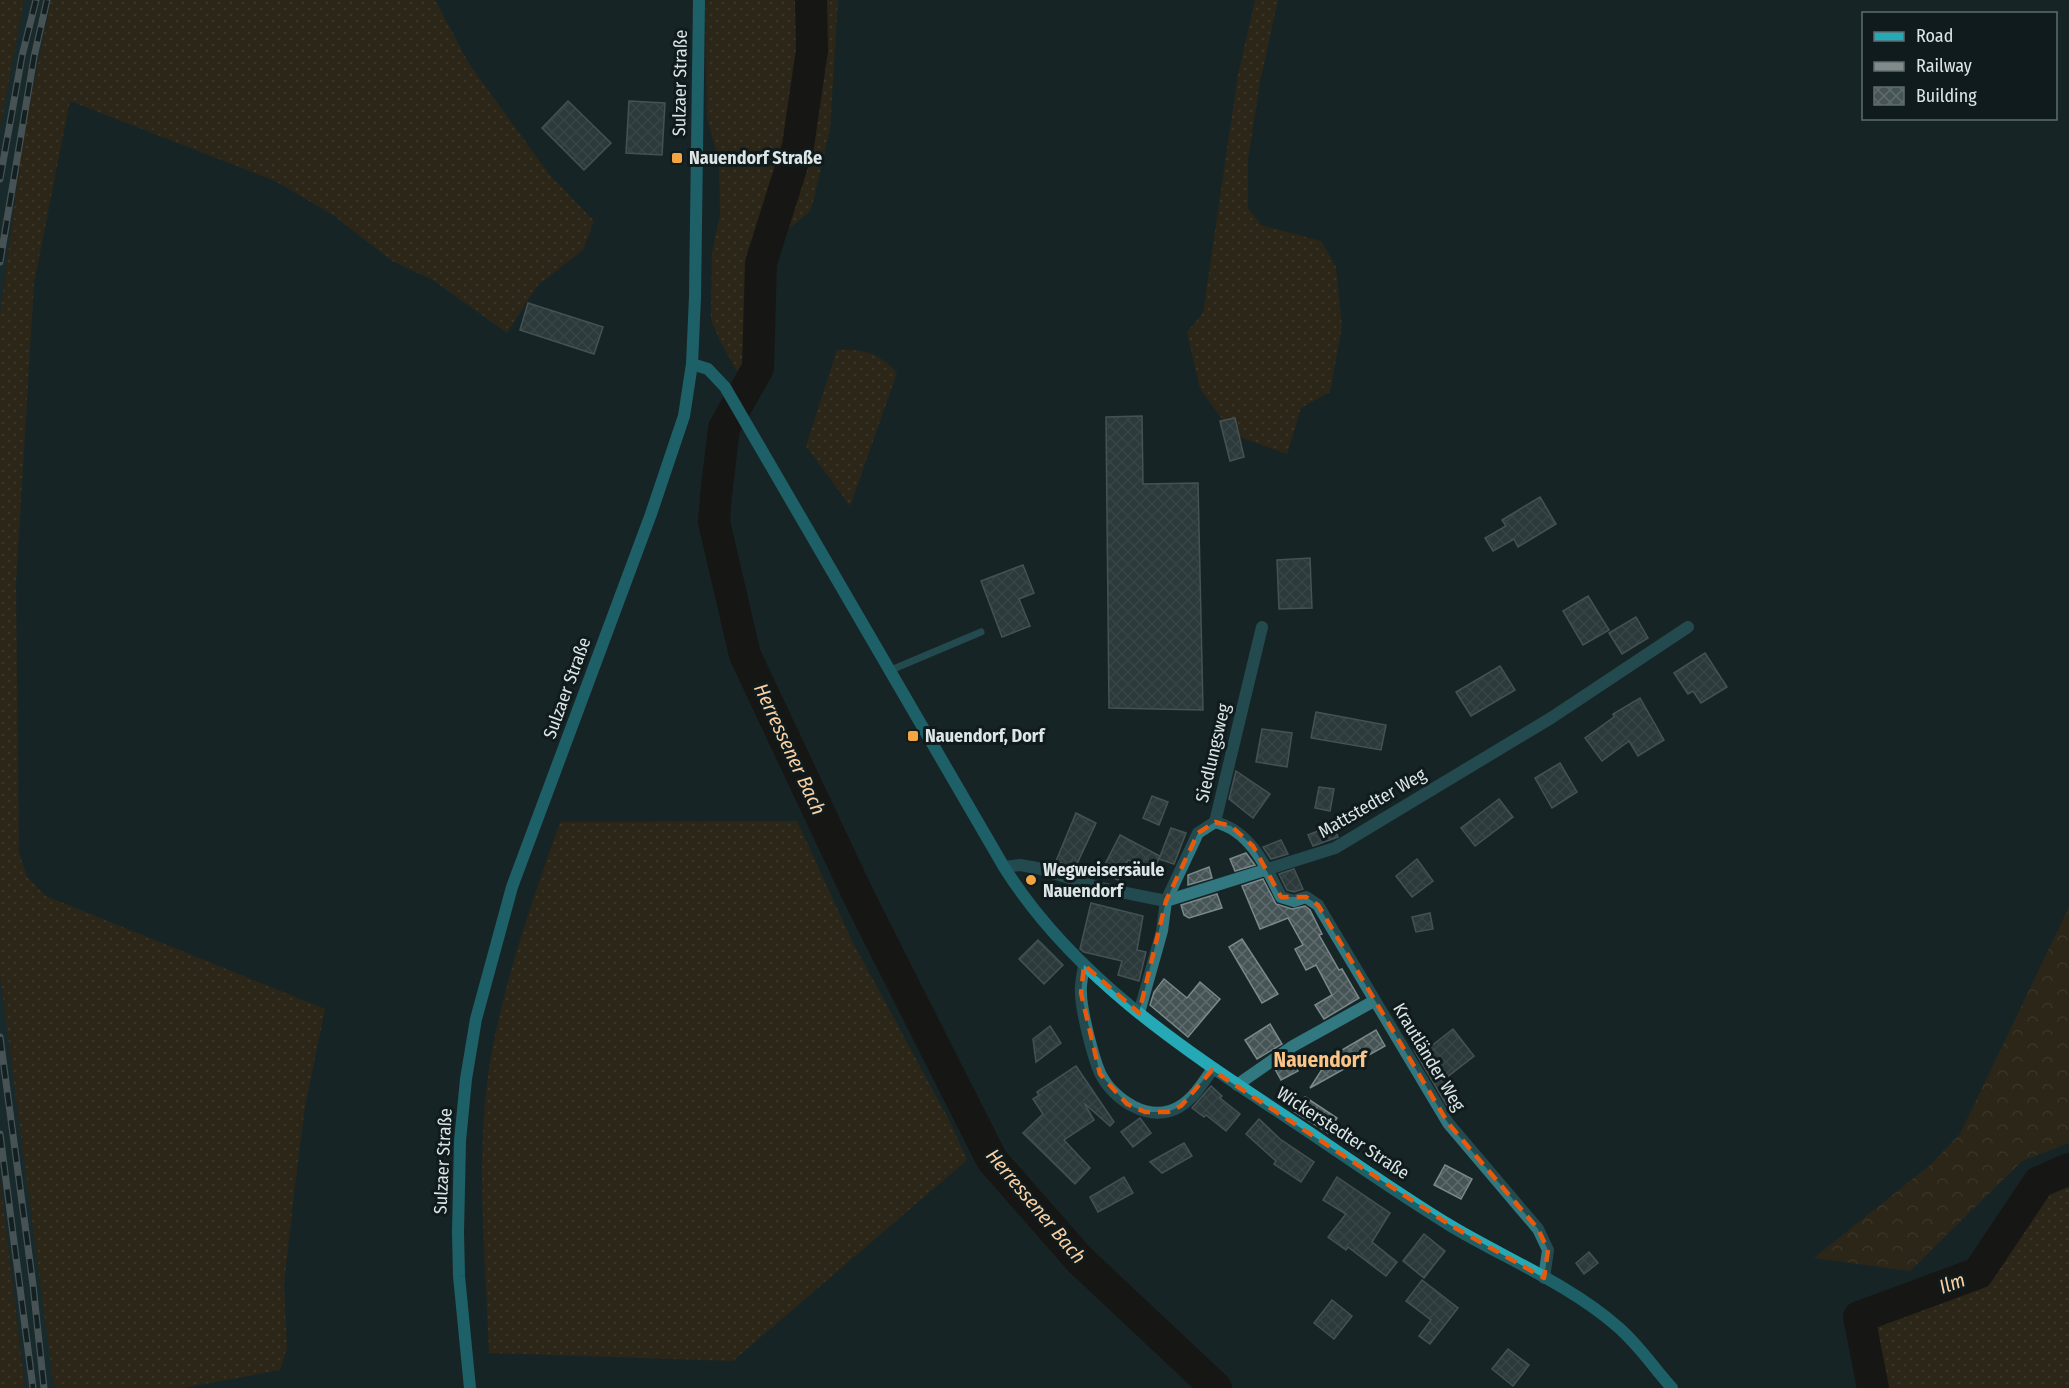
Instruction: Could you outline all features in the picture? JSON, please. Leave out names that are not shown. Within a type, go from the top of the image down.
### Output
[{"type":"street","name":"Sulzaer Straße","points":[[470,1388],[459,1276],[458,1221],[460,1141],[477,1018],[512,888],[651,514],[684,416],[692,364],[699,0]]},
{"type":"street","name":"Wickerstedter Straße","points":[[692,364],[708,369],[725,387],[1004,867],[1038,916],[1084,965],[1212,1070],[1450,1225],[1591,1305],[1620,1328],[1672,1388]]},
{"type":"street","name":"Siedlungsweg","points":[[1140,1013],[1162,931],[1166,901],[1198,833],[1215,822],[1262,627]]},
{"type":"street","name":"Mattstedter Weg","points":[[1004,867],[1020,865],[1037,868],[1101,888],[1166,901],[1268,871],[1335,848],[1551,718],[1688,627]]},
{"type":"street","points":[[1215,822],[1232,826],[1253,846],[1268,871]]},
{"type":"street","name":"Krautländer Weg","points":[[1268,871],[1281,897],[1293,901],[1306,897],[1318,905],[1448,1123],[1539,1229],[1548,1250],[1544,1278]]},
{"type":"street","points":[[1084,965],[1080,993],[1094,1055],[1100,1074],[1127,1104],[1145,1112],[1168,1112],[1181,1106],[1212,1070]]},
{"type":"street","points":[[1237,1085],[1293,1046],[1374,1001]]},
{"type":"lane","points":[[891,670],[981,632]]},
{"type":"highlighted area","points":[[1215,822],[1231,826],[1253,846],[1281,897],[1306,897],[1318,905],[1448,1123],[1538,1229],[1548,1250],[1544,1278],[1450,1225],[1212,1070],[1181,1106],[1168,1112],[1145,1112],[1127,1104],[1100,1074],[1094,1055],[1081,993],[1084,965],[1139,1013],[1166,901],[1198,833]]},
{"type":"shaded area","points":[[24,0],[51,0],[24,132],[0,314],[0,129]]},
{"type":"shaded area","points":[[0,976],[54,1388],[25,1388],[0,1177]]},
{"type":"green space","points":[[0,0],[24,0],[0,129]]},
{"type":"green space","points":[[51,0],[435,0],[468,62],[482,82],[549,174],[594,221],[583,250],[537,286],[507,333],[433,280],[392,261],[333,215],[275,181],[70,101],[34,283],[16,584],[19,853],[27,877],[46,896],[325,1009],[305,1106],[295,1185],[284,1284],[287,1348],[280,1370],[183,1388],[54,1388],[0,976],[0,314],[24,132]]},
{"type":"green space","points":[[705,0],[838,0],[830,129],[812,206],[809,212],[758,254],[740,376],[720,341],[711,319],[712,253],[720,215],[719,162],[707,117]]},
{"type":"green space","points":[[1255,0],[1278,0],[1260,82],[1248,159],[1248,208],[1261,225],[1321,241],[1336,267],[1342,327],[1330,392],[1301,408],[1287,454],[1234,435],[1200,389],[1187,332],[1203,313],[1238,75]]},
{"type":"green space","points":[[837,350],[855,350],[870,354],[884,361],[897,373],[850,506],[806,446]]},
{"type":"green space","points":[[797,821],[852,941],[949,1120],[967,1160],[733,1361],[489,1353],[482,1175],[488,1079],[502,1004],[512,967],[560,822]]},
{"type":"green space","points":[[2069,907],[2069,1143],[2022,1161],[1910,1271],[1814,1258],[1930,1165],[1960,1134]]},
{"type":"green space","points":[[2069,1169],[2069,1388],[1873,1388],[1859,1317],[1978,1273],[2039,1182]]},
{"type":"green space","points":[[0,1177],[25,1388],[0,1388]]},
{"type":"building","points":[[568,101],[611,143],[584,170],[542,128]]},
{"type":"building","points":[[629,101],[665,103],[662,155],[626,153]]},
{"type":"building","points":[[528,303],[603,327],[594,354],[520,330]]},
{"type":"building","points":[[1142,416],[1143,484],[1198,483],[1203,710],[1109,708],[1106,417]]},
{"type":"building","points":[[1235,418],[1244,457],[1230,461],[1220,421]]},
{"type":"building","points":[[1540,497],[1556,524],[1518,547],[1514,539],[1493,551],[1485,538],[1506,526],[1502,520]]},
{"type":"building","points":[[1310,558],[1312,608],[1279,609],[1277,560]]},
{"type":"building","points":[[1023,565],[1034,593],[1019,599],[1030,626],[1002,637],[981,581]]},
{"type":"building","points":[[1588,596],[1609,630],[1583,645],[1563,611]]},
{"type":"building","points":[[1636,617],[1648,638],[1622,654],[1609,633]]},
{"type":"building","points":[[1705,653],[1727,687],[1701,703],[1693,691],[1688,694],[1674,673]]},
{"type":"building","points":[[1500,666],[1515,690],[1471,716],[1456,692]]},
{"type":"building","points":[[1640,698],[1664,740],[1638,756],[1629,741],[1602,761],[1585,738],[1614,717],[1613,714]]},
{"type":"building","points":[[1316,712],[1386,725],[1381,750],[1311,738]]},
{"type":"building","points":[[1262,729],[1292,733],[1287,767],[1256,762]]},
{"type":"building","points":[[1560,763],[1577,792],[1552,808],[1535,778]]},
{"type":"building","points":[[1236,771],[1270,794],[1253,818],[1229,799]]},
{"type":"building","points":[[1319,787],[1334,789],[1330,811],[1315,808]]},
{"type":"building","points":[[1152,796],[1168,802],[1159,825],[1143,818]]},
{"type":"building","points":[[1499,799],[1513,817],[1475,846],[1461,828]]},
{"type":"building","points":[[1076,813],[1096,823],[1075,868],[1056,861]]},
{"type":"building","points":[[1333,825],[1338,837],[1313,846],[1308,835]]},
{"type":"building","points":[[1171,828],[1186,833],[1174,864],[1159,859]]},
{"type":"building","points":[[1120,835],[1160,856],[1154,870],[1128,860],[1118,880],[1101,872]]},
{"type":"building","points":[[1281,840],[1288,854],[1271,859],[1263,847]]},
{"type":"building","points":[[1246,853],[1255,865],[1235,871],[1230,859]]},
{"type":"building","points":[[1417,859],[1433,881],[1412,897],[1396,876]]},
{"type":"building","points":[[1209,867],[1212,878],[1188,885],[1188,875]]},
{"type":"building","points":[[1294,869],[1303,889],[1294,892],[1287,890],[1279,874]]},
{"type":"building","points":[[1263,879],[1276,904],[1292,909],[1305,906],[1310,910],[1322,934],[1319,935],[1339,970],[1342,969],[1359,998],[1324,1019],[1315,1005],[1332,995],[1316,965],[1306,970],[1295,949],[1303,945],[1288,918],[1260,929],[1242,886]]},
{"type":"building","points":[[1217,894],[1222,908],[1189,918],[1184,915],[1181,905]]},
{"type":"building","points":[[1091,903],[1143,916],[1137,950],[1146,952],[1139,981],[1118,975],[1122,961],[1080,949]]},
{"type":"building","points":[[1430,913],[1433,929],[1416,932],[1412,917]]},
{"type":"building","points":[[1242,939],[1278,994],[1262,1003],[1229,947]]},
{"type":"building","points":[[1038,940],[1063,965],[1044,984],[1019,959]]},
{"type":"building","points":[[1164,979],[1187,998],[1200,982],[1220,999],[1188,1037],[1150,1005],[1154,992]]},
{"type":"building","points":[[1270,1024],[1282,1044],[1257,1059],[1245,1040]]},
{"type":"building","points":[[1050,1026],[1061,1043],[1036,1062],[1033,1039]]},
{"type":"building","points":[[1453,1029],[1474,1056],[1446,1078],[1459,1097],[1447,1106],[1414,1050],[1425,1041],[1430,1047]]},
{"type":"building","points":[[1376,1030],[1385,1046],[1310,1088],[1330,1057]]},
{"type":"building","points":[[1291,1058],[1298,1071],[1281,1080],[1275,1069]]},
{"type":"building","points":[[1076,1066],[1114,1122],[1110,1126],[1084,1103],[1094,1120],[1064,1140],[1090,1168],[1075,1184],[1023,1133],[1043,1114],[1033,1099],[1039,1095],[1037,1092]]},
{"type":"building","points":[[1211,1086],[1222,1096],[1220,1098],[1240,1114],[1226,1131],[1206,1115],[1204,1117],[1192,1108]]},
{"type":"building","points":[[1305,1097],[1337,1118],[1328,1133],[1295,1112]]},
{"type":"building","points":[[1140,1118],[1151,1133],[1133,1147],[1121,1132]]},
{"type":"building","points":[[1259,1119],[1280,1139],[1314,1162],[1301,1182],[1274,1164],[1276,1161],[1246,1134]]},
{"type":"building","points":[[1184,1143],[1192,1156],[1162,1173],[1150,1162]]},
{"type":"building","points":[[1445,1165],[1472,1179],[1461,1199],[1434,1185]]},
{"type":"building","points":[[1124,1177],[1133,1193],[1098,1212],[1090,1197]]},
{"type":"building","points":[[1337,1177],[1390,1213],[1372,1242],[1397,1262],[1386,1276],[1348,1247],[1346,1250],[1328,1237],[1346,1214],[1323,1200]]},
{"type":"building","points":[[1424,1234],[1445,1251],[1424,1278],[1403,1261]]},
{"type":"building","points":[[1589,1252],[1598,1263],[1584,1274],[1576,1263]]},
{"type":"building","points":[[1422,1280],[1458,1308],[1430,1344],[1419,1336],[1431,1320],[1406,1301]]},
{"type":"building","points":[[1332,1300],[1352,1316],[1334,1339],[1314,1323]]},
{"type":"building","points":[[1508,1349],[1529,1365],[1513,1386],[1492,1369]]},
{"type":"waterway","name":"Herressener Bach","points":[[811,0],[812,50],[798,146],[761,263],[758,368],[724,428],[716,495],[714,522],[745,655],[860,899],[992,1160],[1079,1259],[1216,1388]]},
{"type":"waterway","name":"Ilm","points":[[1873,1388],[1859,1317],[1978,1273],[2039,1182],[2069,1169]]},
{"type":"railway","points":[[0,179],[22,56],[36,0]]},
{"type":"railway","points":[[0,262],[34,57],[47,0]]},
{"type":"railway","points":[[0,1037],[33,1285],[44,1388]]},
{"type":"railway","points":[[0,1134],[33,1388]]},
{"type":"place","name":"Nauendorf Straße","points":[[677,158]]},
{"type":"place","name":"Nauendorf, Dorf","points":[[913,736]]},
{"type":"place","name":"Wegweisersäule Nauendorf","points":[[1031,880]]},
{"type":"district","name":"Nauendorf","points":[[1320,1060]]}]
